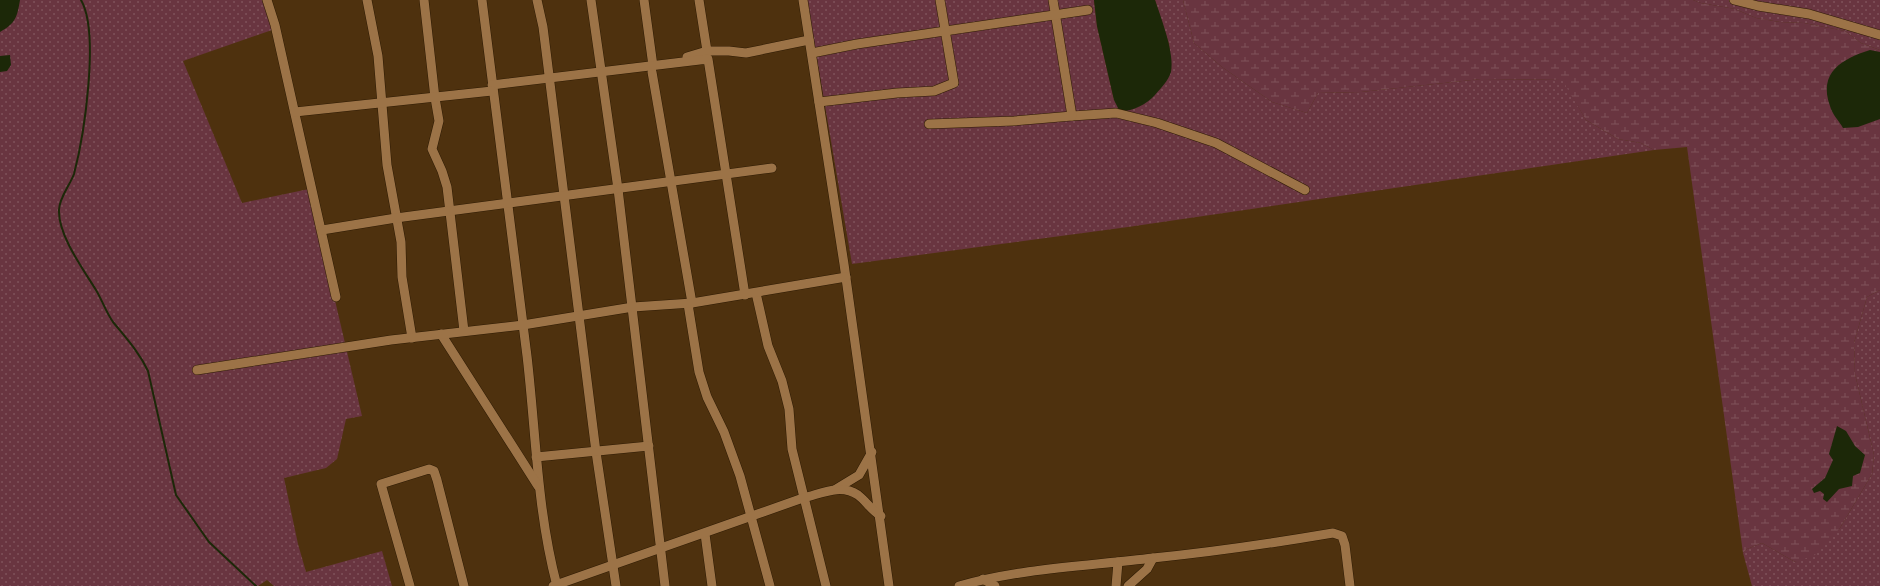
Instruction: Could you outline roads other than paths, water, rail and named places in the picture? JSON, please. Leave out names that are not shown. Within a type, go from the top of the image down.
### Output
[{"type":"street","points":[[267,0],[322,230],[336,297]]},
{"type":"street","points":[[367,0],[378,56],[387,165],[401,242],[402,277],[405,304],[412,338]]},
{"type":"street","points":[[424,0],[439,127],[432,149],[442,171],[450,211],[464,331]]},
{"type":"street","points":[[482,0],[523,325],[540,489],[556,586],[612,564],[705,534],[803,498],[836,489],[859,475],[872,452]]},
{"type":"street","points":[[537,0],[543,27],[548,78],[580,316],[596,452],[616,586]]},
{"type":"street","points":[[591,0],[633,307],[665,586]]},
{"type":"street","points":[[644,0],[652,69],[672,183],[699,372],[707,397],[724,432],[752,516],[770,586]]},
{"type":"street","points":[[699,0],[707,51]]},
{"type":"street","points":[[803,0],[872,452],[890,586]]},
{"type":"street","points":[[819,102],[897,93],[934,91],[954,83],[940,0]]},
{"type":"street","points":[[1053,0],[1072,116]]},
{"type":"street","points":[[1734,0],[1758,6],[1809,14],[1880,35]]},
{"type":"street","points":[[812,53],[857,44],[1088,10]]},
{"type":"street","points":[[600,72],[632,64],[652,69],[707,51],[746,53],[809,40]]},
{"type":"street","points":[[294,112],[435,98],[548,78],[708,59],[745,295]]},
{"type":"street","points":[[929,124],[1014,121],[1116,113],[1157,123],[1216,143],[1306,190]]},
{"type":"street","points":[[322,230],[396,218],[726,176],[772,168]]},
{"type":"street","points":[[197,370],[412,338],[523,325],[633,307],[690,303],[846,277]]},
{"type":"street","points":[[756,293],[768,346],[782,381],[789,409],[792,449],[826,586]]},
{"type":"street","points":[[441,334],[540,489]]},
{"type":"street","points":[[536,457],[649,446]]},
{"type":"street","points":[[410,586],[381,484],[428,469],[434,471],[437,480],[464,586]]},
{"type":"street","points":[[836,489],[846,490],[858,495],[873,511],[881,516]]},
{"type":"street","points":[[959,586],[983,579],[1086,564],[1153,558],[1333,533],[1342,536],[1346,545],[1350,586]]},
{"type":"street","points":[[705,534],[712,586]]},
{"type":"street","points":[[1128,586],[1147,569],[1153,558]]},
{"type":"street","points":[[1116,586],[1118,562]]},
{"type":"street","points":[[983,579],[994,586]]},
{"type":"waterway","points":[[81,0],[87,15],[89,36],[90,60],[86,111],[74,174],[59,205],[60,220],[72,252],[96,290],[113,322],[136,351],[148,371],[176,495],[209,542],[256,586]]}]
